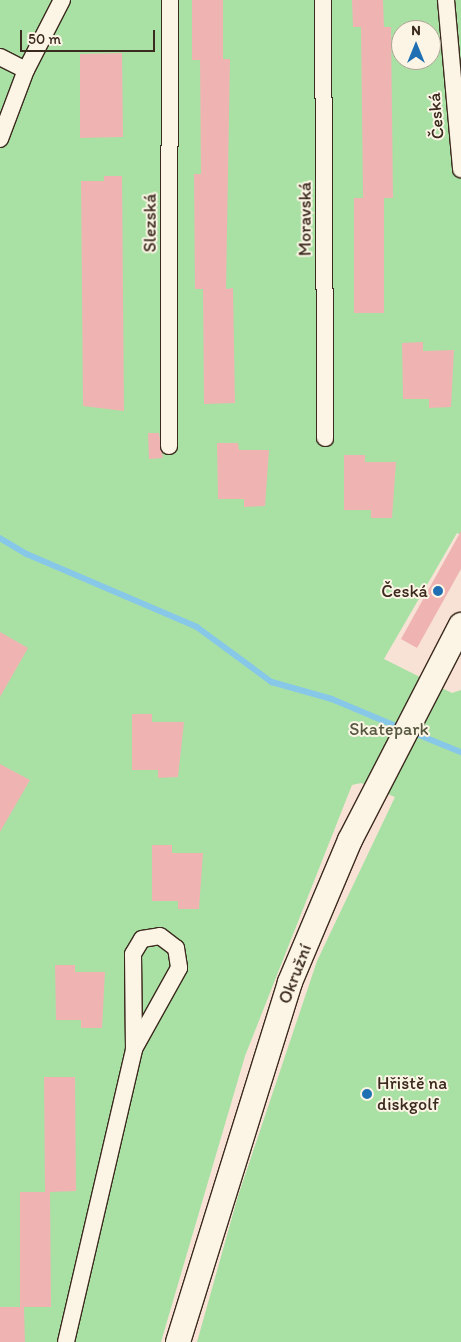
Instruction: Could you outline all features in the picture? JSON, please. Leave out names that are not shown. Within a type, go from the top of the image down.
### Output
[{"type":"street","points":[[0,139],[26,70],[62,0]]},
{"type":"street","name":"Slezská","points":[[169,446],[170,0]]},
{"type":"street","name":"Moravská","points":[[323,0],[325,438]]},
{"type":"street","name":"Česká","points":[[446,0],[461,169]]},
{"type":"street","points":[[0,56],[26,70]]},
{"type":"street","name":"Okružní","points":[[178,1342],[290,982],[357,826],[438,666],[461,625]]},
{"type":"street","points":[[66,1342],[134,1049],[132,954],[142,940],[160,936],[176,948],[179,968],[134,1049]]},
{"type":"green space","name":"Skatepark","points":[[0,0],[461,0],[461,535],[457,533],[384,659],[452,693],[461,690],[461,1342],[197,1342],[238,1196],[317,961],[395,797],[361,783],[352,785],[245,1056],[161,1342],[0,1342]]},
{"type":"building","points":[[192,0],[223,0],[223,59],[230,59],[226,289],[233,288],[235,403],[204,404],[203,289],[195,289],[194,174],[201,174],[200,60],[192,60]]},
{"type":"building","points":[[352,0],[383,0],[384,27],[391,27],[393,198],[384,198],[384,313],[354,313],[354,198],[363,198],[361,27],[353,27]]},
{"type":"building","points":[[122,53],[123,137],[80,138],[80,54]]},
{"type":"building","points":[[104,176],[122,176],[124,411],[83,406],[81,181],[104,181]]},
{"type":"building","points":[[423,342],[423,351],[454,350],[451,407],[429,408],[429,399],[403,399],[402,343]]},
{"type":"building","points":[[148,433],[159,433],[163,458],[149,459]]},
{"type":"building","points":[[217,443],[238,443],[239,450],[269,450],[265,506],[244,507],[244,499],[218,499]]},
{"type":"building","points":[[344,455],[365,455],[365,462],[396,462],[392,518],[371,518],[371,510],[344,510]]},
{"type":"building","name":"Česká","points":[[461,531],[461,569],[417,648],[401,639]]},
{"type":"building","points":[[0,632],[28,648],[0,697]]},
{"type":"building","points":[[132,714],[152,714],[152,722],[184,722],[178,777],[158,778],[158,770],[132,770]]},
{"type":"building","points":[[0,764],[30,780],[0,832]]},
{"type":"building","points":[[152,845],[172,845],[172,853],[203,853],[199,909],[178,909],[178,901],[152,901]]},
{"type":"building","points":[[55,965],[75,965],[75,972],[105,972],[102,1028],[81,1028],[81,1020],[56,1020]]},
{"type":"building","points":[[44,1077],[75,1077],[76,1191],[50,1192],[51,1307],[24,1307],[25,1342],[0,1342],[0,1307],[20,1307],[20,1192],[45,1192]]},
{"type":"waterway","points":[[0,538],[27,554],[197,627],[272,682],[332,699],[401,728]]},
{"type":"waterway","points":[[412,732],[461,752]]},
{"type":"place","name":"Česká","points":[[438,591]]},
{"type":"place","name":"Hřiště na diskgolf","points":[[367,1094]]}]
